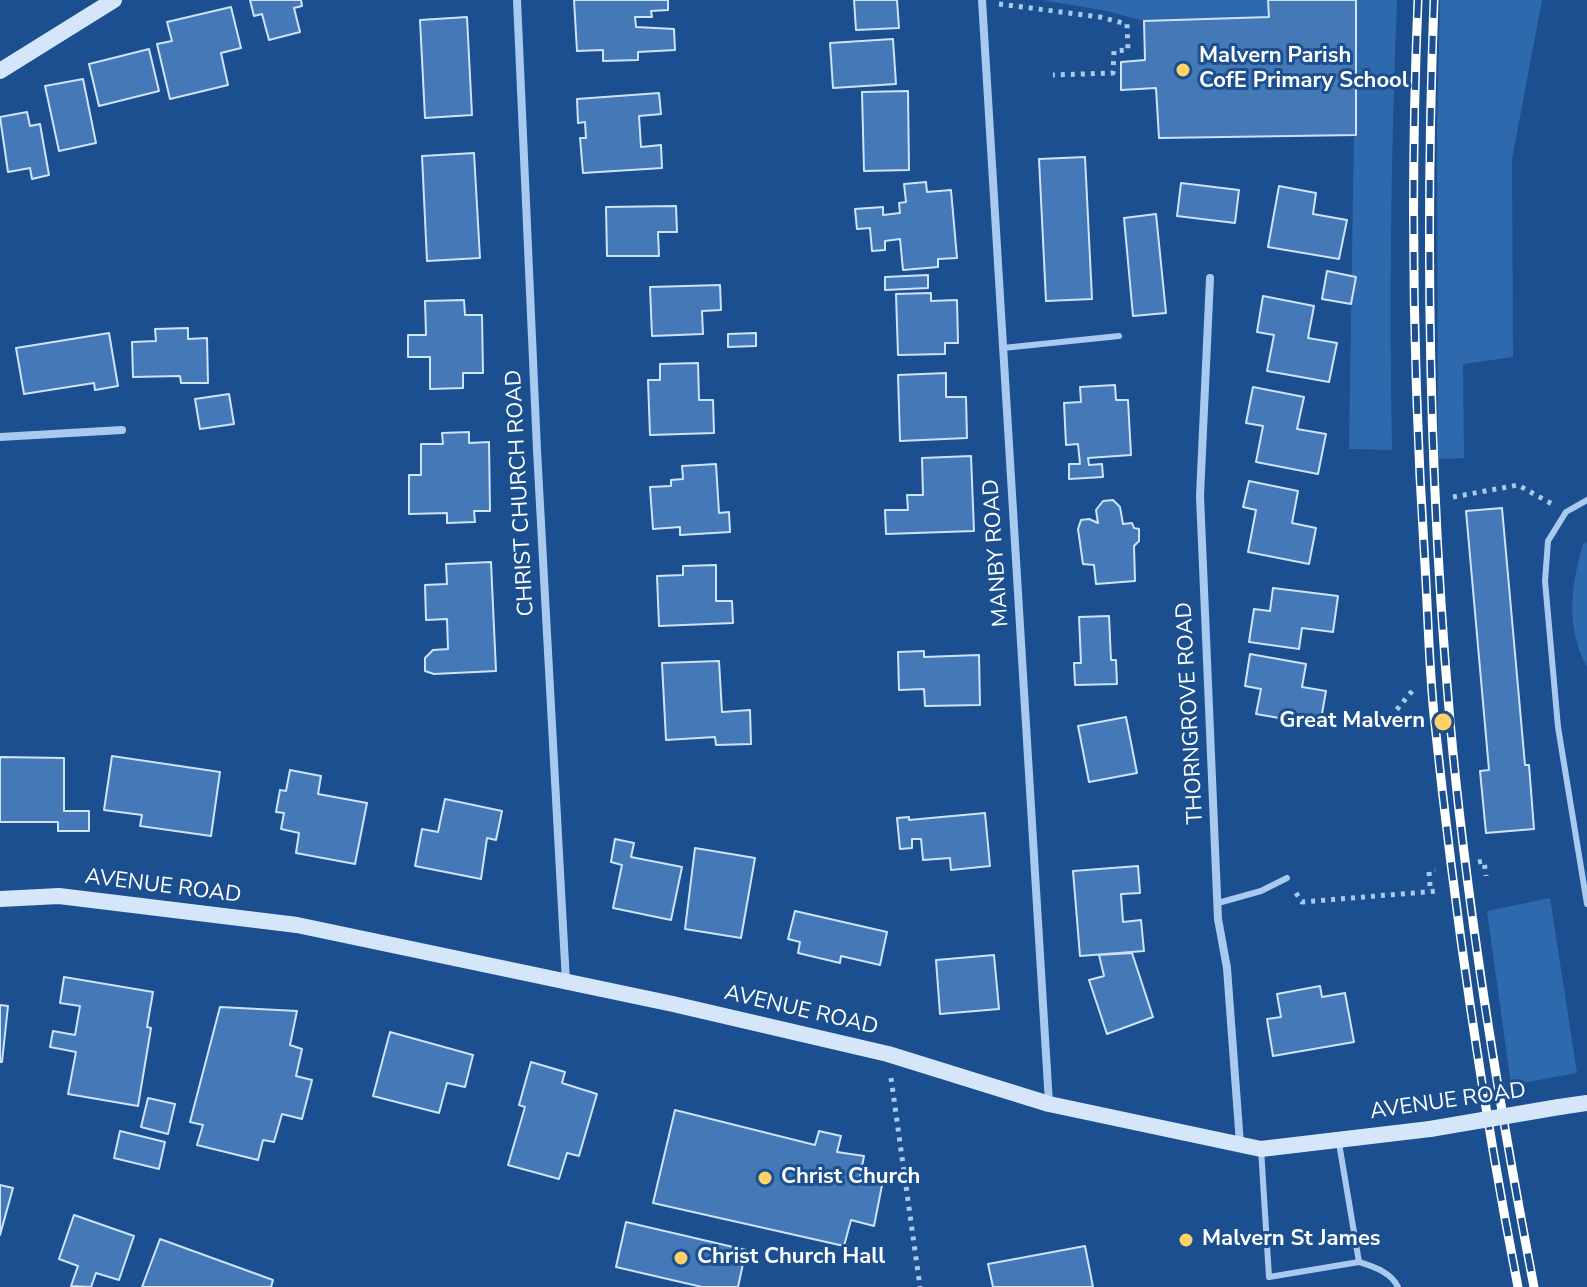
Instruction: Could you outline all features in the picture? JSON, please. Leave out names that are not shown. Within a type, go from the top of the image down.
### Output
[{"type":"street","points":[[0,71],[114,0]]},
{"type":"street","name":"CHRIST CHURCH ROAD","points":[[517,0],[536,435],[566,983]]},
{"type":"street","name":"MANBY ROAD","points":[[982,1],[1049,1104]]},
{"type":"street","name":"THORNGROVE ROAD","points":[[1210,278],[1200,496],[1218,903],[1227,968],[1240,1145]]},
{"type":"street","points":[[0,437],[122,430]]},
{"type":"street","name":"AVENUE ROAD","points":[[0,899],[59,896],[297,925],[673,1004],[888,1054],[1049,1104],[1261,1149],[1430,1129],[1587,1103]]},
{"type":"lane","points":[[1003,348],[1119,336]]},
{"type":"lane","points":[[1587,500],[1566,512],[1548,541],[1545,581],[1558,727],[1587,904]]},
{"type":"lane","points":[[1218,903],[1261,891],[1287,878]]},
{"type":"lane","points":[[1339,1139],[1359,1262]]},
{"type":"lane","points":[[1261,1149],[1269,1277],[1359,1262],[1378,1269],[1395,1280],[1398,1287]]},
{"type":"path","points":[[982,1],[1100,17],[1127,24],[1128,50],[1114,51],[1113,73],[1053,75]]},
{"type":"path","points":[[1453,497],[1518,485],[1566,512]]},
{"type":"path","points":[[1384,725],[1413,690]]},
{"type":"path","points":[[1478,862],[1484,861],[1486,876]]},
{"type":"path","points":[[1430,886],[1429,872],[1435,870]]},
{"type":"path","points":[[1287,878],[1302,902],[1438,891]]},
{"type":"path","points":[[888,1054],[920,1287]]},
{"type":"shaded area","points":[[1042,0],[1268,0],[1269,17],[1144,21]]},
{"type":"shaded area","points":[[1356,0],[1397,0],[1391,225],[1392,450],[1349,449]]},
{"type":"shaded area","points":[[1440,0],[1542,0],[1512,159],[1513,357],[1463,364],[1464,458],[1438,459],[1437,128]]},
{"type":"shaded area","points":[[1587,542],[1587,667],[1575,636],[1572,606],[1579,560],[1583,544]]},
{"type":"shaded area","points":[[1550,898],[1577,1073],[1511,1085],[1487,911]]},
{"type":"building","points":[[250,0],[301,0],[302,6],[294,8],[300,32],[269,40],[262,14],[254,16]]},
{"type":"building","points":[[574,0],[668,0],[668,10],[651,11],[652,17],[635,17],[636,27],[674,29],[675,50],[638,52],[638,60],[603,61],[603,50],[577,51]]},
{"type":"building","points":[[854,0],[897,0],[899,28],[856,30]]},
{"type":"building","points":[[1268,0],[1356,0],[1356,135],[1159,138],[1156,88],[1121,90],[1121,62],[1145,60],[1144,21],[1269,17]]},
{"type":"building","points":[[231,7],[241,48],[221,53],[228,85],[170,99],[157,44],[172,41],[167,22]]},
{"type":"building","points":[[467,17],[472,115],[425,118],[420,20]]},
{"type":"building","points":[[893,39],[896,84],[833,88],[830,43]]},
{"type":"building","points":[[149,49],[159,91],[99,106],[89,64]]},
{"type":"building","points":[[83,79],[96,143],[59,151],[45,86]]},
{"type":"building","points":[[908,91],[909,170],[864,171],[862,92]]},
{"type":"building","points":[[659,93],[661,114],[639,116],[641,147],[661,145],[662,168],[583,173],[580,138],[586,138],[585,122],[578,123],[577,99]]},
{"type":"building","points":[[27,112],[30,126],[40,124],[49,175],[32,179],[30,168],[8,172],[0,117]]},
{"type":"building","points":[[474,153],[480,258],[427,261],[422,156]]},
{"type":"building","points":[[1085,157],[1092,299],[1046,301],[1039,159]]},
{"type":"building","points":[[926,182],[927,192],[951,190],[957,258],[938,259],[938,267],[903,270],[900,239],[885,241],[885,250],[872,251],[870,228],[857,229],[855,209],[883,207],[883,215],[900,213],[899,203],[906,202],[904,184]]},
{"type":"building","points":[[1181,183],[1239,190],[1235,223],[1177,216]]},
{"type":"building","points":[[1279,186],[1316,193],[1313,214],[1347,220],[1339,259],[1268,247]]},
{"type":"building","points":[[676,206],[677,232],[658,232],[659,256],[607,256],[606,207]]},
{"type":"building","points":[[1156,214],[1166,313],[1133,316],[1124,218]]},
{"type":"building","points":[[1327,271],[1356,277],[1351,304],[1322,299]]},
{"type":"building","points":[[928,275],[928,288],[885,290],[885,277]]},
{"type":"building","points":[[720,285],[721,310],[702,311],[703,334],[652,336],[650,287]]},
{"type":"building","points":[[931,293],[931,301],[957,300],[958,343],[945,343],[945,354],[898,355],[896,294]]},
{"type":"building","points":[[1263,296],[1314,306],[1308,338],[1337,343],[1329,382],[1267,371],[1274,335],[1257,332]]},
{"type":"building","points":[[464,300],[465,315],[482,315],[483,373],[463,373],[463,388],[430,389],[430,357],[408,357],[408,335],[426,335],[425,301]]},
{"type":"building","points":[[188,328],[188,339],[207,338],[208,383],[181,383],[180,376],[133,377],[132,342],[156,341],[155,329]]},
{"type":"building","points":[[109,333],[118,386],[95,390],[94,383],[24,394],[16,348]]},
{"type":"building","points":[[756,333],[756,346],[728,347],[728,334]]},
{"type":"building","points":[[698,363],[699,400],[713,400],[714,433],[650,435],[648,380],[660,380],[660,364]]},
{"type":"building","points":[[946,373],[946,397],[966,397],[967,438],[900,441],[898,375]]},
{"type":"building","points":[[1115,385],[1116,400],[1128,400],[1131,455],[1088,458],[1089,465],[1102,464],[1103,477],[1069,479],[1069,464],[1080,464],[1078,444],[1066,445],[1064,403],[1081,402],[1080,387]]},
{"type":"building","points":[[1253,387],[1304,397],[1297,429],[1326,434],[1318,474],[1256,462],[1263,426],[1246,423]]},
{"type":"building","points":[[229,394],[234,424],[200,429],[195,399]]},
{"type":"building","points":[[469,432],[469,443],[489,442],[490,511],[474,511],[475,522],[447,523],[447,513],[409,514],[409,475],[421,475],[421,444],[443,444],[442,433]]},
{"type":"building","points":[[971,456],[974,531],[886,534],[885,510],[908,510],[907,495],[923,495],[922,458]]},
{"type":"building","points":[[716,464],[719,513],[729,512],[730,532],[680,535],[680,527],[653,529],[650,487],[671,486],[671,480],[683,479],[682,466]]},
{"type":"building","points":[[1249,481],[1298,491],[1292,523],[1316,528],[1309,564],[1248,552],[1256,510],[1243,507]]},
{"type":"building","points":[[1113,500],[1120,507],[1123,524],[1132,523],[1134,528],[1139,529],[1139,541],[1134,546],[1135,581],[1096,584],[1094,565],[1083,564],[1078,529],[1081,520],[1098,523],[1096,510],[1103,501]]},
{"type":"building","points":[[1502,508],[1525,765],[1529,765],[1534,829],[1486,833],[1480,771],[1489,770],[1466,511]]},
{"type":"building","points":[[491,562],[496,671],[434,674],[425,671],[425,658],[433,650],[448,649],[447,619],[426,620],[425,585],[447,584],[446,564]]},
{"type":"building","points":[[716,565],[716,601],[732,601],[733,623],[659,626],[657,576],[683,575],[683,566]]},
{"type":"building","points":[[1273,588],[1338,596],[1333,632],[1302,628],[1299,649],[1249,642],[1254,609],[1270,611]]},
{"type":"building","points":[[1109,616],[1111,660],[1116,660],[1117,684],[1075,685],[1074,663],[1081,663],[1079,617]]},
{"type":"building","points":[[924,651],[924,657],[979,655],[980,705],[925,706],[924,689],[899,690],[898,652]]},
{"type":"building","points":[[1250,654],[1306,664],[1302,687],[1326,691],[1320,725],[1256,714],[1261,689],[1245,686]]},
{"type":"building","points":[[719,661],[722,712],[750,710],[751,744],[716,745],[715,737],[666,740],[662,663]]},
{"type":"building","points":[[1126,717],[1137,773],[1089,782],[1078,726]]},
{"type":"building","points":[[112,756],[220,772],[211,836],[140,826],[142,815],[104,810]]},
{"type":"building","points":[[0,757],[64,758],[64,811],[89,811],[89,831],[58,831],[58,822],[0,822]]},
{"type":"building","points":[[290,770],[321,776],[318,794],[367,803],[355,864],[296,853],[299,833],[281,829],[284,813],[276,812],[280,790],[286,791]]},
{"type":"building","points":[[445,799],[502,811],[496,840],[487,838],[481,879],[415,866],[422,829],[438,832]]},
{"type":"building","points":[[985,813],[990,866],[951,870],[950,858],[923,860],[921,839],[912,839],[912,848],[900,849],[897,818],[909,817],[909,820]]},
{"type":"building","points":[[615,839],[634,843],[631,857],[682,867],[671,920],[613,908],[622,865],[611,862]]},
{"type":"building","points":[[695,848],[755,858],[741,938],[685,929]]},
{"type":"building","points":[[1138,866],[1140,893],[1121,894],[1123,922],[1141,920],[1144,951],[1080,956],[1073,871]]},
{"type":"building","points":[[795,911],[887,932],[880,965],[841,956],[840,963],[798,953],[800,942],[788,939]]},
{"type":"building","points":[[1132,953],[1153,1017],[1107,1034],[1089,980],[1104,976],[1099,955]]},
{"type":"building","points":[[994,955],[999,1009],[940,1014],[936,960]]},
{"type":"building","points":[[64,977],[153,992],[147,1027],[151,1028],[138,1106],[68,1094],[76,1052],[50,1047],[53,1031],[75,1035],[80,1006],[60,1003]]},
{"type":"building","points":[[1320,986],[1322,997],[1345,993],[1354,1042],[1273,1056],[1267,1019],[1281,1017],[1277,994]]},
{"type":"building","points":[[0,1005],[8,1006],[2,1062],[0,1062]]},
{"type":"building","points":[[220,1007],[297,1011],[290,1045],[302,1049],[296,1076],[312,1080],[302,1119],[282,1114],[274,1142],[263,1140],[258,1160],[197,1145],[203,1125],[190,1122]]},
{"type":"building","points":[[390,1032],[473,1055],[465,1087],[447,1083],[439,1113],[373,1096]]},
{"type":"building","points":[[531,1062],[565,1072],[562,1083],[597,1094],[579,1156],[567,1153],[559,1179],[508,1165],[525,1107],[519,1105]]},
{"type":"building","points":[[148,1098],[175,1104],[168,1134],[141,1127]]},
{"type":"building","name":"Christ Church","points":[[675,1110],[815,1145],[819,1131],[841,1136],[837,1152],[864,1156],[860,1177],[883,1180],[874,1226],[851,1220],[844,1246],[653,1203]]},
{"type":"building","points":[[120,1131],[165,1142],[159,1169],[114,1158]]},
{"type":"building","points":[[0,1185],[13,1188],[0,1235]]},
{"type":"building","points":[[74,1215],[134,1236],[119,1280],[96,1273],[91,1287],[71,1286],[78,1266],[59,1259]]},
{"type":"building","name":"Christ Church Hall","points":[[626,1222],[746,1250],[738,1287],[702,1287],[616,1267]]},
{"type":"building","points":[[160,1239],[273,1280],[271,1287],[142,1287]]},
{"type":"building","points":[[1085,1246],[1093,1287],[993,1287],[988,1264]]},
{"type":"railway","points":[[1418,0],[1414,141],[1415,353],[1432,696],[1470,1002],[1518,1287]]},
{"type":"railway","points":[[1434,0],[1430,180],[1431,361],[1443,631],[1457,792],[1475,934],[1496,1076],[1534,1287]]},
{"type":"place","name":"Malvern Parish CofE Primary School","points":[[1183,70]]},
{"type":"place","name":"Great Malvern","points":[[1443,722]]},
{"type":"place","name":"Christ Church","points":[[765,1178]]},
{"type":"place","name":"Malvern St James","points":[[1186,1240]]},
{"type":"place","name":"Christ Church Hall","points":[[681,1258]]}]
